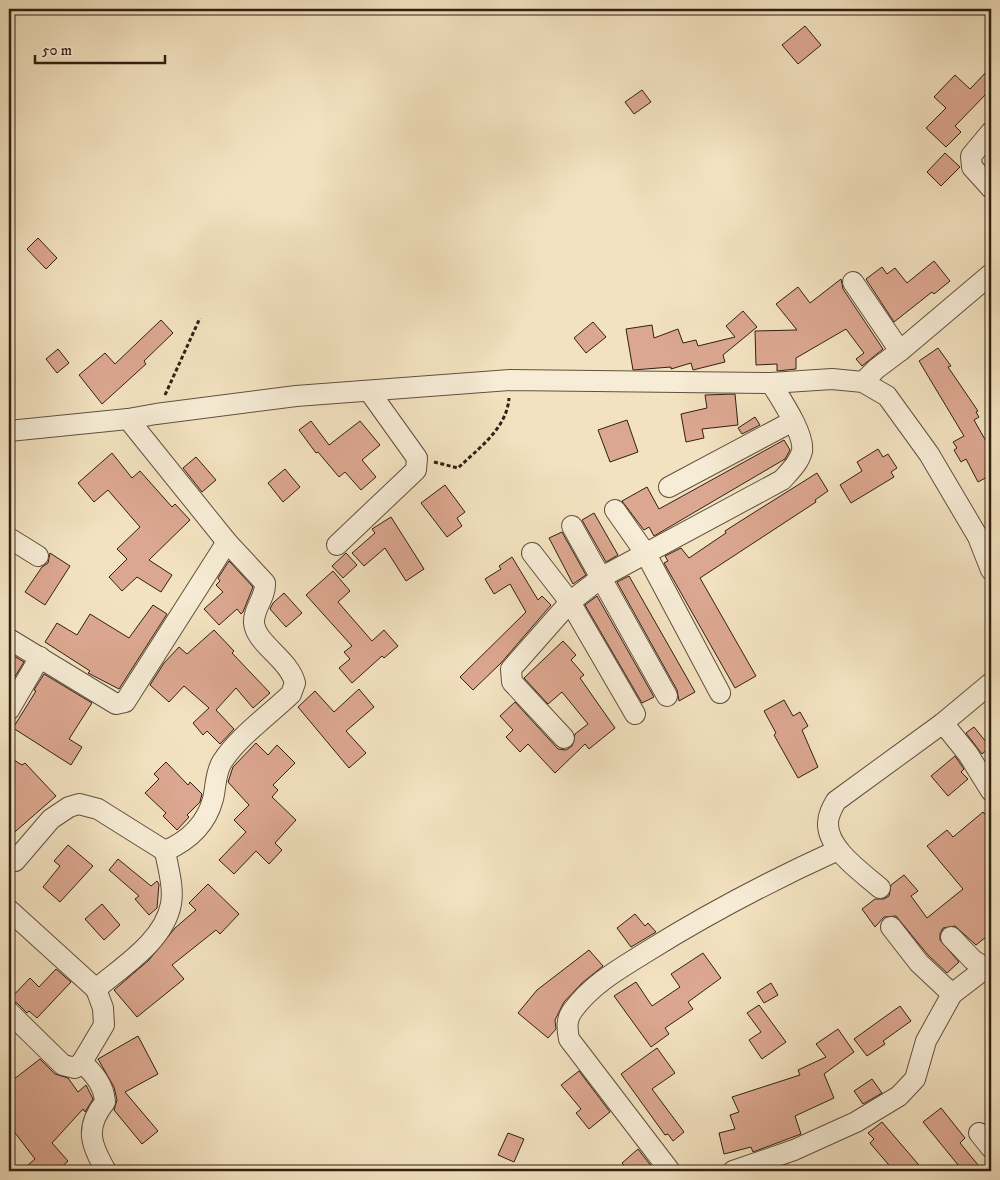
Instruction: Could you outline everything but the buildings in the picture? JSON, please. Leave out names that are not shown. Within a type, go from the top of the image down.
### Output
[{"type":"street","points":[[991,132],[971,156],[972,167],[991,188]]},
{"type":"street","points":[[863,382],[876,369],[991,274]]},
{"type":"street","points":[[853,282],[900,351]]},
{"type":"street","points":[[9,431],[128,419],[296,396],[510,380],[771,383],[832,379],[863,382],[887,396],[929,454],[978,537],[991,570]]},
{"type":"street","points":[[564,738],[512,682],[511,669],[570,602],[602,577],[782,480],[795,466],[802,452],[802,444],[793,421],[771,383]]},
{"type":"street","points":[[337,545],[413,476],[416,470],[416,458],[369,391]]},
{"type":"street","points":[[128,419],[227,542],[265,583],[266,589],[254,618],[256,629],[288,665],[295,682],[291,694],[231,751],[222,763],[216,776],[213,800],[200,826],[179,845],[165,851]]},
{"type":"street","points":[[669,487],[793,421]]},
{"type":"street","points":[[615,510],[646,554],[720,693]]},
{"type":"street","points":[[572,526],[667,696]]},
{"type":"street","points":[[9,538],[38,556]]},
{"type":"street","points":[[9,639],[116,704],[125,702],[227,542]]},
{"type":"street","points":[[532,553],[570,602],[635,714]]},
{"type":"street","points":[[9,710],[40,657]]},
{"type":"street","points":[[880,888],[838,850],[828,825],[829,815],[836,801],[943,723],[991,683]]},
{"type":"street","points":[[943,723],[968,754],[991,791]]},
{"type":"street","points":[[11,865],[51,819],[69,807],[79,804],[98,809],[165,851],[171,888],[171,903],[166,920],[156,936],[96,989]]},
{"type":"street","points":[[670,1171],[569,1039],[567,1025],[572,1011],[598,983],[684,929],[785,874],[838,850]]},
{"type":"street","points":[[9,910],[96,989],[103,1008],[104,1025],[82,1062],[75,1068],[64,1064],[9,1012]]},
{"type":"street","points":[[891,927],[920,964],[952,994]]},
{"type":"street","points":[[951,937],[973,960],[989,967]]},
{"type":"street","points":[[733,1171],[794,1150],[856,1122],[899,1096],[915,1079],[926,1041],[952,994],[989,967]]},
{"type":"street","points":[[82,1062],[96,1076],[104,1093],[105,1102],[94,1119],[91,1135],[93,1149],[106,1171]]},
{"type":"path","points":[[156,414],[200,318]]},
{"type":"path","points":[[416,458],[458,468],[484,444],[506,418],[510,380]]}]
